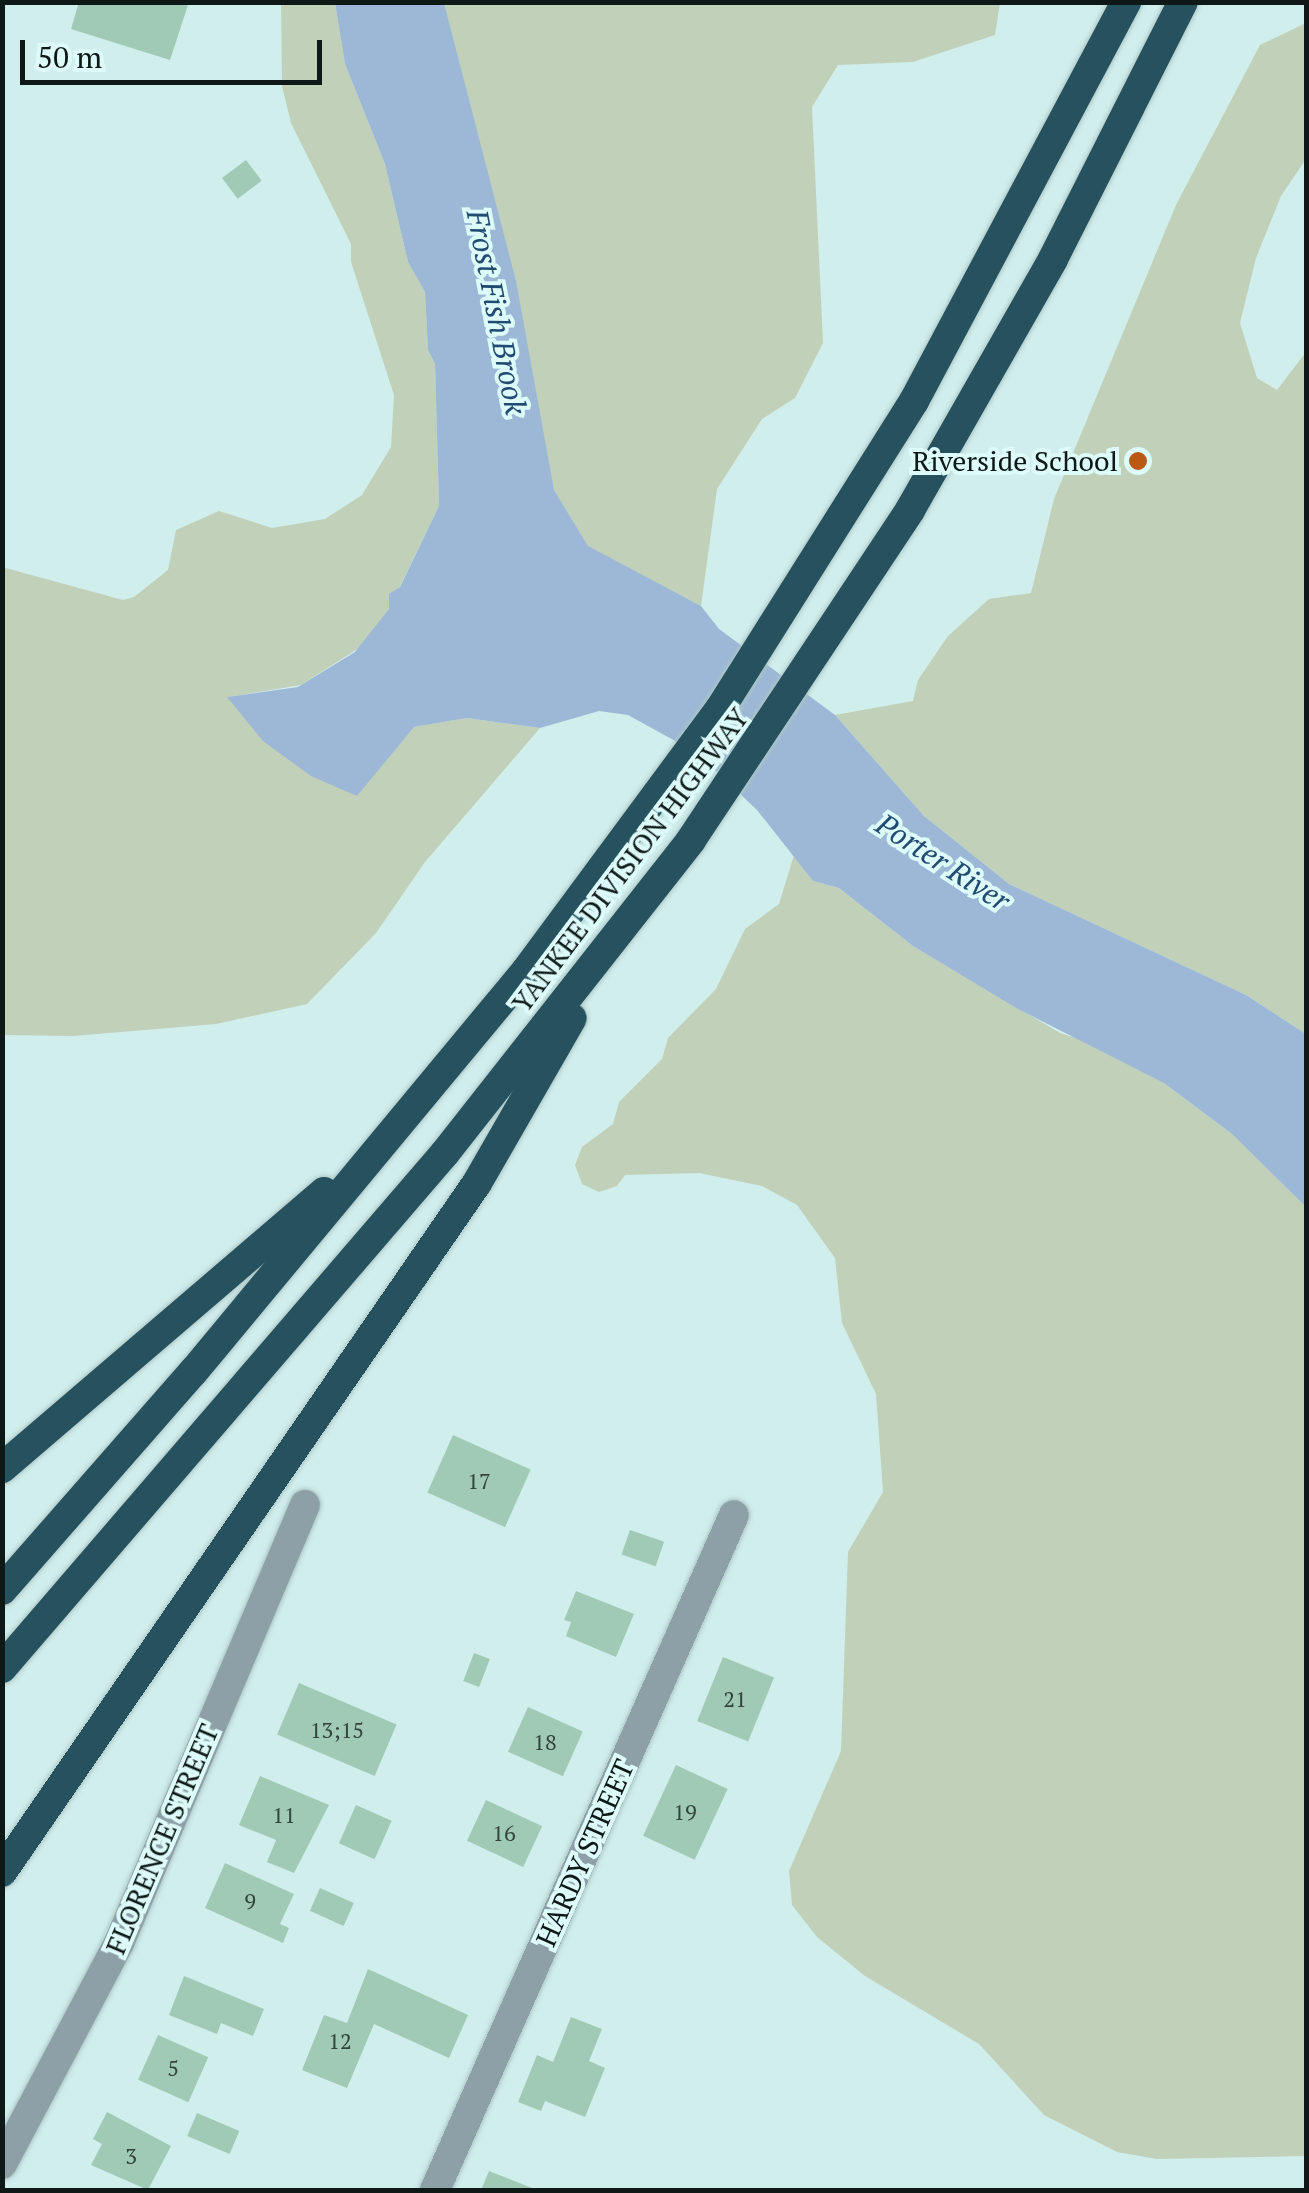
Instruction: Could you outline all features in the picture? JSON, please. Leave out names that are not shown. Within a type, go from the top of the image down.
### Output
[{"type":"highway","name":"YANKEE DIVISION HIGHWAY","points":[[2,1590],[526,971],[646,810],[782,614],[974,296],[1126,2]]},
{"type":"highway","name":"YANKEE DIVISION HIGHWAY","points":[[2,1668],[445,1154],[691,840],[825,643],[994,364],[1182,2]]},
{"type":"highway","points":[[2,1872],[477,1183],[612,944]]},
{"type":"highway","points":[[2,1468],[387,1138]]},
{"type":"street","name":"FLORENCE STREET","points":[[2,2164],[119,1943],[305,1504]]},
{"type":"street","name":"HARDY STREET","points":[[435,2190],[734,1515]]},
{"type":"green space","points":[[281,3],[335,3],[345,64],[385,164],[408,262],[425,292],[428,350],[435,364],[439,506],[385,617],[359,648],[301,685],[228,697],[371,772],[414,727],[467,718],[540,728],[425,862],[376,933],[307,1004],[216,1024],[73,1036],[3,1035],[2,567],[123,600],[134,597],[168,570],[176,530],[219,511],[272,528],[325,519],[362,495],[391,447],[394,395],[351,262],[351,244],[291,123],[282,86]]},
{"type":"green space","points":[[444,3],[1000,3],[995,35],[913,62],[838,65],[812,107],[823,343],[795,398],[762,419],[717,489],[701,606],[588,547],[554,490]]},
{"type":"green space","name":"Riverside School","points":[[1306,23],[1306,159],[1281,196],[1256,258],[1240,323],[1257,378],[1277,390],[1306,352],[1306,1034],[1246,995],[1009,884],[924,816],[835,715],[913,701],[918,680],[948,636],[989,599],[1031,593],[1054,499],[1176,205],[1260,45]]},
{"type":"green space","points":[[794,855],[813,881],[839,888],[913,946],[1060,1033],[1098,1045],[1164,1083],[1232,1134],[1306,1207],[1306,2156],[1157,2159],[1117,2152],[1044,2115],[979,2044],[865,1976],[817,1937],[792,1905],[789,1871],[841,1751],[848,1552],[883,1492],[876,1394],[842,1323],[835,1258],[797,1205],[762,1186],[699,1173],[625,1175],[617,1186],[599,1192],[582,1184],[575,1165],[582,1147],[613,1124],[619,1102],[662,1059],[668,1038],[716,989],[745,929],[779,904]]},
{"type":"water","points":[[335,3],[444,3],[516,281],[554,490],[588,546],[701,606],[719,629],[835,715],[924,816],[1009,884],[1246,995],[1306,1034],[1306,1207],[1232,1134],[1164,1083],[1018,1009],[913,946],[839,888],[813,881],[757,810],[697,753],[628,715],[599,711],[540,728],[467,718],[414,727],[357,796],[311,776],[263,741],[227,697],[298,687],[355,652],[389,609],[389,594],[400,587],[439,506],[435,364],[428,350],[425,292],[408,262],[385,164],[345,64]]},
{"type":"building","points":[[79,2],[189,2],[170,60],[71,29]]},
{"type":"building","points":[[246,160],[262,181],[238,199],[222,178]]},
{"type":"building","points":[[453,1435],[531,1470],[505,1527],[427,1493]]},
{"type":"building","points":[[630,1530],[664,1542],[656,1566],[622,1555]]},
{"type":"building","points":[[576,1591],[634,1614],[616,1657],[566,1636],[571,1622],[564,1620]]},
{"type":"building","points":[[474,1653],[490,1659],[479,1687],[463,1681]]},
{"type":"building","points":[[723,1657],[774,1678],[748,1742],[697,1721]]},
{"type":"building","points":[[299,1683],[397,1724],[375,1776],[277,1735]]},
{"type":"building","points":[[528,1707],[583,1731],[563,1776],[508,1752]]},
{"type":"building","points":[[676,1765],[728,1789],[695,1860],[643,1836]]},
{"type":"building","points":[[260,1776],[329,1805],[294,1873],[267,1862],[276,1840],[239,1825]]},
{"type":"building","points":[[486,1800],[542,1826],[523,1867],[467,1841]]},
{"type":"building","points":[[356,1805],[392,1821],[375,1859],[339,1843]]},
{"type":"building","points":[[225,1863],[294,1894],[280,1924],[289,1928],[283,1943],[205,1908]]},
{"type":"building","points":[[320,1888],[354,1903],[344,1926],[310,1911]]},
{"type":"building","points":[[368,1969],[468,2015],[449,2058],[374,2024],[347,2088],[302,2070],[324,2015],[347,2023]]},
{"type":"building","points":[[184,1976],[264,2009],[253,2036],[221,2023],[217,2034],[169,2015]]},
{"type":"building","points":[[571,2017],[602,2029],[589,2061],[605,2068],[585,2117],[545,2101],[541,2111],[518,2102],[537,2055],[553,2062]]},
{"type":"building","points":[[158,2035],[208,2057],[188,2102],[138,2080]]},
{"type":"building","points":[[107,2112],[171,2146],[148,2190],[91,2165],[102,2144],[93,2139]]},
{"type":"building","points":[[197,2113],[239,2131],[230,2154],[187,2136]]},
{"type":"building","points":[[489,2171],[537,2190],[481,2190]]},
{"type":"place","name":"Riverside School","points":[[1138,461]]},
{"type":"water label","name":"Frost Fish Brook","points":[[497,312]]},
{"type":"water label","name":"Porter River","points":[[943,862]]}]
